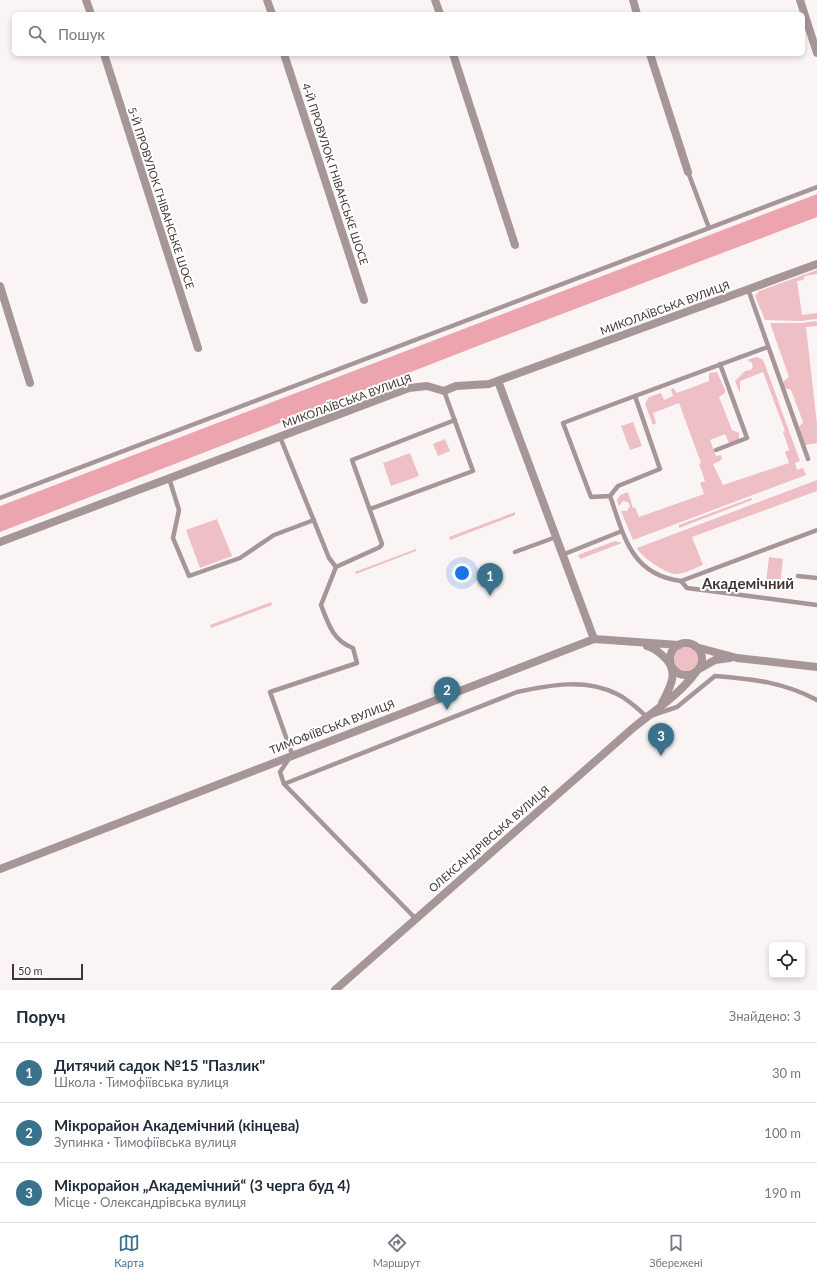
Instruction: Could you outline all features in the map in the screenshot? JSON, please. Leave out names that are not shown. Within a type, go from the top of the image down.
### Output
[{"type":"street","points":[[86,0],[90,12]]},
{"type":"street","points":[[267,0],[271,12]]},
{"type":"street","points":[[435,0],[439,12]]},
{"type":"street","points":[[633,0],[636,12]]},
{"type":"street","points":[[800,0],[804,12]]},
{"type":"street","points":[[805,15],[817,52]]},
{"type":"street","name":"5-Й ПРОВУЛОК ГНІВАНСЬКЕ ШОСЕ","points":[[105,56],[198,348]]},
{"type":"street","name":"4-Й ПРОВУЛОК ГНІВАНСЬКЕ ШОСЕ","points":[[285,56],[364,300]]},
{"type":"street","points":[[454,56],[515,245]]},
{"type":"street","points":[[651,56],[688,172]]},
{"type":"street","name":"МИКОЛАЇВСЬКА ВУЛИЦЯ","points":[[0,542],[409,388],[427,386],[444,391],[456,386],[489,384],[817,264]]},
{"type":"street","points":[[0,286],[30,383]]},
{"type":"street","points":[[498,381],[594,639]]},
{"type":"street","name":"ТИМОФІЇВСЬКА ВУЛИЦЯ","points":[[0,869],[292,754],[594,639],[679,646]]},
{"type":"street","points":[[632,643],[651,647],[665,657],[674,670],[687,675],[715,660],[737,658]]},
{"type":"street","points":[[660,707],[672,684],[673,675],[671,656],[679,646],[688,644],[737,658],[817,667]]},
{"type":"street","points":[[696,647],[702,660],[697,670]]},
{"type":"street","name":"ОЛЕКСАНДРІВСЬКА ВУЛИЦЯ","points":[[335,990],[415,918],[689,682],[697,670]]},
{"type":"lane","points":[[688,172],[709,228]]},
{"type":"lane","points":[[0,498],[817,187]]},
{"type":"lane","points":[[748,289],[808,459]]},
{"type":"lane","points":[[635,396],[660,469],[618,486],[610,496],[591,497],[563,423],[720,364],[768,347]]},
{"type":"lane","points":[[716,450],[747,438],[720,364]]},
{"type":"lane","points":[[370,509],[473,471],[444,391]]},
{"type":"lane","points":[[415,918],[284,784],[280,772],[292,754],[270,692],[357,662],[352,648],[346,646],[335,637],[321,605],[336,567],[380,548],[382,544],[352,460],[455,420]]},
{"type":"lane","points":[[280,437],[329,558],[336,567]]},
{"type":"lane","points":[[169,478],[179,510],[173,538],[189,576],[240,558],[274,535],[314,520]]},
{"type":"lane","points":[[610,496],[632,554],[642,565],[667,580],[681,581],[817,530]]},
{"type":"lane","points":[[562,555],[622,531]]},
{"type":"lane","points":[[515,552],[556,537]]},
{"type":"lane","points":[[798,576],[817,578]]},
{"type":"lane","points":[[681,581],[687,588],[817,605]]},
{"type":"lane","points":[[284,784],[516,692],[550,685],[588,684],[618,694],[647,717],[677,707],[715,676],[763,681],[789,687],[817,700]]},
{"type":"shaded area","points":[[817,194],[817,217],[488,342],[0,532],[0,506]]},
{"type":"shaded area","points":[[817,270],[817,274],[805,276],[803,280],[797,281],[802,315],[817,313],[817,319],[801,321],[765,320],[755,296],[759,291]]},
{"type":"shaded area","points":[[817,321],[817,326],[806,327],[817,424],[817,443],[805,445],[799,427],[803,422],[791,390],[785,388],[783,385],[784,381],[789,377],[770,323],[801,323]]},
{"type":"shaded area","points":[[756,357],[762,359],[764,362],[800,461],[795,463],[797,470],[803,468],[806,475],[633,540],[621,511],[627,511],[630,506],[628,502],[623,501],[619,506],[617,500],[620,495],[628,492],[633,508],[635,507],[639,517],[704,494],[700,483],[705,481],[699,464],[701,463],[679,403],[653,413],[656,423],[653,425],[645,404],[649,397],[661,393],[664,400],[673,396],[671,389],[673,388],[677,393],[709,381],[709,373],[717,372],[725,390],[725,393],[719,397],[732,430],[739,433],[739,439],[729,443],[725,434],[710,440],[716,456],[721,455],[722,458],[720,461],[713,464],[723,485],[789,463],[785,452],[789,450],[783,432],[785,431],[763,372],[740,381],[740,393],[735,381],[745,371],[751,370],[753,366],[751,362],[747,360]]},
{"type":"shaded area","points":[[633,422],[642,446],[630,450],[621,426]]},
{"type":"shaded area","points":[[445,439],[450,451],[438,456],[433,444]]},
{"type":"shaded area","points":[[410,453],[419,476],[391,486],[383,463]]},
{"type":"shaded area","points":[[817,480],[817,491],[692,537],[703,565],[690,571],[676,574],[666,571],[648,560],[639,552],[637,548]]},
{"type":"shaded area","points":[[751,498],[752,500],[679,528],[679,525]]},
{"type":"shaded area","points":[[515,512],[515,515],[450,540],[449,537]]},
{"type":"shaded area","points":[[217,519],[232,556],[200,568],[186,530]]},
{"type":"shaded area","points":[[615,541],[622,543],[580,559],[578,555]]},
{"type":"shaded area","points":[[416,549],[416,551],[356,574],[355,572]]},
{"type":"shaded area","points":[[769,557],[783,559],[780,585],[766,583]]},
{"type":"shaded area","points":[[271,602],[272,605],[211,628],[210,625]]},
{"type":"shaded area","points":[[686,647],[691,648],[697,654],[697,664],[691,670],[686,671],[681,670],[675,664],[674,659],[675,654],[681,648]]},
{"type":"place","name":"Дитячий садок №15 \"Пазлик\"","points":[[490,596]]},
{"type":"place","name":"Мікрорайон Академічний (кінцева)","points":[[447,710]]},
{"type":"place","name":"Мікрорайон „Академічний“ (3 черга буд 4)","points":[[661,756]]},
{"type":"district","name":"Академічний","points":[[748,584]]}]
